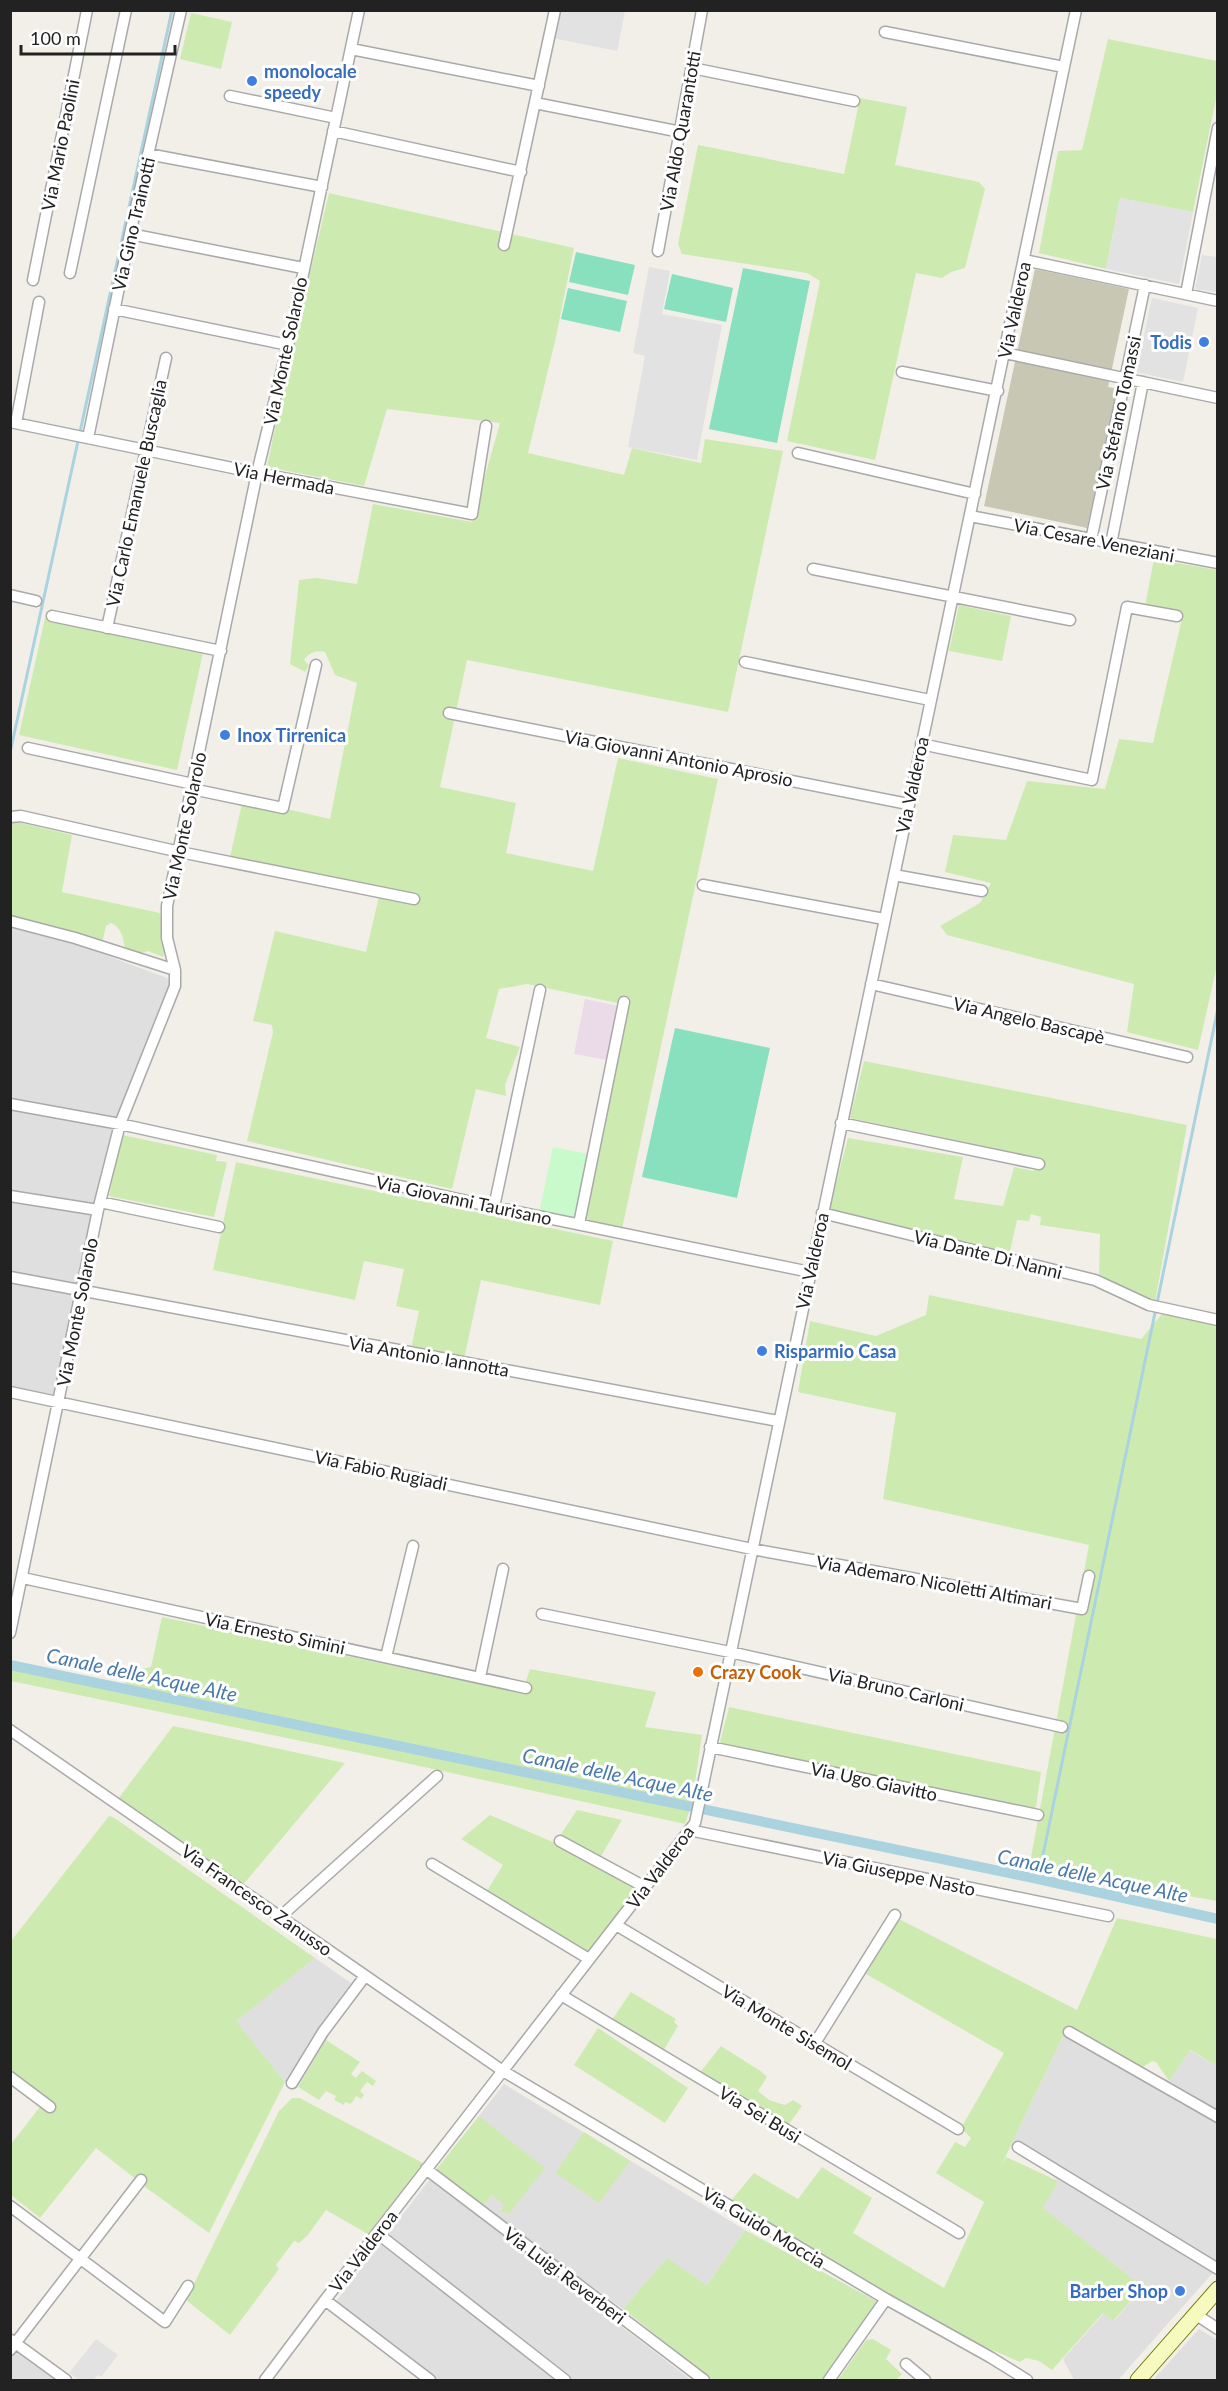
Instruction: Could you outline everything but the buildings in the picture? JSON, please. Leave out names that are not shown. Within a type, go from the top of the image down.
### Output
[{"type":"street","name":"Via Mario Paolini","points":[[33,280],[87,10]]},
{"type":"street","points":[[70,273],[126,10]]},
{"type":"street","name":"Via Gino Trainotti","points":[[87,438],[130,234],[182,10]]},
{"type":"street","name":"Via Monte Solarolo","points":[[10,1633],[99,1206],[120,1124],[175,986],[175,970],[167,938],[167,906],[257,473],[288,345],[359,10]]},
{"type":"street","points":[[504,245],[555,10]]},
{"type":"street","name":"Via Aldo Quarantotti","points":[[658,251],[702,10]]},
{"type":"street","name":"Via Valderoa","points":[[266,2380],[325,2300],[692,1826],[930,700],[998,391],[1076,10]]},
{"type":"street","points":[[885,32],[1064,67]]},
{"type":"street","points":[[351,49],[539,86]]},
{"type":"street","points":[[692,68],[855,101]]},
{"type":"street","points":[[230,96],[336,118]]},
{"type":"street","points":[[536,103],[681,132]]},
{"type":"street","points":[[1186,294],[1218,128]]},
{"type":"street","points":[[333,131],[521,172]]},
{"type":"street","points":[[148,154],[322,187]]},
{"type":"street","points":[[130,234],[303,268]]},
{"type":"street","points":[[1024,260],[1218,301]]},
{"type":"street","name":"Via Stefano Tomassi","points":[[1091,540],[1145,285]]},
{"type":"street","points":[[14,422],[39,302]]},
{"type":"street","points":[[114,309],[288,345]]},
{"type":"street","points":[[1005,353],[1218,398]]},
{"type":"street","name":"Via Carlo Emanuele Buscaglia","points":[[107,627],[166,358]]},
{"type":"street","points":[[902,372],[998,391]]},
{"type":"street","name":"Via Stefano Tomassi","points":[[1111,544],[1143,382]]},
{"type":"street","name":"Via Hermada","points":[[14,422],[257,473],[472,514],[486,426]]},
{"type":"street","points":[[798,453],[975,494]]},
{"type":"street","name":"Via Cesare Veneziani","points":[[970,516],[1218,563]]},
{"type":"street","points":[[813,569],[1070,620]]},
{"type":"street","points":[[10,595],[36,601]]},
{"type":"street","points":[[921,744],[1092,780],[1127,607],[1177,616]]},
{"type":"street","points":[[52,616],[221,651]]},
{"type":"street","points":[[745,662],[930,700]]},
{"type":"street","points":[[28,748],[283,808],[316,665]]},
{"type":"street","name":"Via Giovanni Antonio Aprosio","points":[[449,713],[909,804]]},
{"type":"street","points":[[10,817],[21,816],[180,852],[414,899]]},
{"type":"street","points":[[894,875],[982,891]]},
{"type":"street","points":[[703,885],[884,920]]},
{"type":"street","points":[[10,921],[75,938],[175,970]]},
{"type":"street","name":"Via Angelo Bascapè","points":[[871,984],[1187,1057]]},
{"type":"street","points":[[494,1207],[540,990]]},
{"type":"street","points":[[579,1224],[624,1002]]},
{"type":"street","name":"Via Giovanni Taurisano","points":[[10,1104],[120,1124],[494,1207],[810,1272]]},
{"type":"street","points":[[841,1123],[1039,1164]]},
{"type":"street","points":[[10,1196],[99,1206],[219,1227]]},
{"type":"street","name":"Via Dante Di Nanni","points":[[822,1213],[1095,1280],[1149,1305],[1218,1320]]},
{"type":"street","name":"Via Antonio Iannotta","points":[[10,1277],[778,1421]]},
{"type":"street","name":"Via Fabio Rugiadi","points":[[10,1392],[752,1550]]},
{"type":"street","points":[[386,1657],[412,1546]]},
{"type":"street","name":"Via Ademaro Nicoletti Altimari","points":[[752,1550],[1082,1609],[1089,1576]]},
{"type":"street","points":[[480,1677],[502,1569]]},
{"type":"street","name":"Via Ernesto Simini","points":[[23,1578],[526,1688]]},
{"type":"street","name":"Via Bruno Carloni","points":[[542,1614],[730,1652],[1062,1727]]},
{"type":"street","name":"Via Francesco Zanusso","points":[[10,1730],[502,2071]]},
{"type":"street","name":"Via Ugo Giavitto","points":[[710,1747],[1038,1815]]},
{"type":"street","points":[[280,1917],[437,1776]]},
{"type":"street","name":"Via Giuseppe Nasto","points":[[692,1826],[1108,1916]]},
{"type":"street","points":[[560,1841],[645,1887]]},
{"type":"street","points":[[432,1864],[589,1959]]},
{"type":"street","points":[[815,2043],[896,1915]]},
{"type":"street","name":"Via Monte Sisemol","points":[[616,1925],[958,2129]]},
{"type":"street","points":[[292,2083],[323,2032],[366,1976]]},
{"type":"street","name":"Via Sei Busi","points":[[561,1995],[959,2233]]},
{"type":"street","points":[[1068,2032],[1218,2117]]},
{"type":"street","name":"Via Guido Moccia","points":[[502,2071],[886,2300],[1027,2380]]},
{"type":"street","points":[[10,2077],[50,2108]]},
{"type":"street","points":[[1018,2147],[1218,2269]]},
{"type":"street","name":"Via Luigi Reverberi","points":[[426,2169],[704,2380]]},
{"type":"street","points":[[66,2380],[12,2344],[141,2180]]},
{"type":"street","points":[[10,2206],[165,2322],[188,2286]]},
{"type":"street","points":[[377,2233],[565,2380]]},
{"type":"street","points":[[1141,2380],[1218,2289]]},
{"type":"street","points":[[325,2300],[430,2380]]},
{"type":"street","points":[[830,2380],[886,2300]]},
{"type":"street","points":[[1195,2314],[1218,2329]]},
{"type":"street","points":[[906,2364],[925,2380]]},
{"type":"shaded area","points":[[559,11],[625,11],[617,51],[553,38]]},
{"type":"shaded area","points":[[1120,198],[1193,212],[1179,284],[1106,269]]},
{"type":"shaded area","points":[[1202,255],[1217,257],[1216,292],[1195,289]]},
{"type":"shaded area","points":[[649,267],[670,271],[662,314],[722,325],[697,460],[628,447],[645,356],[633,353]]},
{"type":"shaded area","points":[[1035,269],[1129,289],[1108,387],[1117,389],[1087,528],[984,506]]},
{"type":"shaded area","points":[[1152,298],[1198,308],[1183,382],[1136,372]]},
{"type":"shaded area","points":[[10,928],[53,937],[89,949],[167,978],[170,982],[142,1054],[56,1395],[11,1387]]},
{"type":"shaded area","points":[[585,999],[618,1006],[607,1060],[574,1054]]},
{"type":"shaded area","points":[[315,1958],[351,1983],[316,2031],[285,2082],[235,2021]]},
{"type":"shaded area","points":[[1067,2028],[1169,2081],[1189,2050],[1217,2066],[1217,2268],[1118,2380],[1074,2380],[1063,2359],[1104,2313],[1114,2321],[1143,2287],[1042,2208],[1058,2181],[1013,2141]]},
{"type":"shaded area","points":[[504,2084],[745,2230],[707,2285],[667,2259],[623,2309],[482,2207],[492,2195],[505,2205],[500,2210],[509,2214],[479,2116]]},
{"type":"shaded area","points":[[430,2179],[691,2380],[436,2380],[335,2303]]},
{"type":"shaded area","points":[[1199,2329],[1217,2340],[1217,2380],[1158,2380],[1155,2378]]},
{"type":"shaded area","points":[[96,2339],[118,2355],[101,2377],[98,2375],[93,2380],[79,2380],[69,2373]]},
{"type":"shaded area","points":[[19,2347],[62,2380],[11,2380],[10,2357]]},
{"type":"green space","points":[[191,13],[232,22],[221,69],[180,59]]},
{"type":"green space","points":[[1108,39],[1217,61],[1217,94],[1193,212],[1120,198],[1106,269],[1039,253],[1058,151],[1082,150]]},
{"type":"green space","points":[[860,98],[907,107],[895,165],[979,182],[985,189],[965,268],[951,272],[942,278],[916,273],[875,460],[787,441],[820,281],[807,273],[682,254],[678,244],[698,145],[844,174]]},
{"type":"green space","points":[[329,193],[574,248],[556,337],[528,453],[624,475],[632,448],[701,463],[705,439],[783,451],[728,712],[467,660],[440,787],[516,803],[506,853],[593,871],[618,758],[718,779],[622,1229],[582,1221],[627,1005],[527,984],[499,989],[486,1038],[520,1047],[505,1085],[506,1096],[476,1089],[452,1189],[247,1141],[273,1032],[272,1025],[253,1021],[275,931],[366,952],[380,892],[230,857],[243,799],[330,819],[357,683],[335,675],[325,652],[313,652],[306,657],[304,660],[309,665],[305,672],[290,664],[299,580],[316,578],[357,584],[373,504],[472,522],[500,423],[387,409],[364,486],[267,467],[286,374]]},
{"type":"green space","points":[[576,252],[635,265],[628,295],[569,282]]},
{"type":"green space","points":[[743,268],[810,281],[777,443],[709,429]]},
{"type":"green space","points":[[672,274],[733,288],[726,322],[664,309]]},
{"type":"green space","points":[[568,288],[627,301],[620,332],[561,319]]},
{"type":"green space","points":[[1154,559],[1217,570],[1218,961],[1198,1050],[1127,1032],[1134,984],[947,935],[940,926],[980,903],[991,883],[945,872],[953,835],[1006,840],[1027,781],[1105,789],[1119,739],[1153,743],[1183,614],[1145,606]]},
{"type":"green space","points":[[959,605],[1011,616],[1002,661],[949,651]]},
{"type":"green space","points":[[45,618],[203,653],[177,770],[19,735]]},
{"type":"green space","points":[[10,822],[72,835],[62,892],[160,913],[165,951],[163,957],[148,951],[138,954],[125,948],[120,930],[111,923],[106,926],[102,943],[11,915]]},
{"type":"green space","points":[[675,1028],[770,1048],[737,1198],[642,1177]]},
{"type":"green space","points":[[864,1061],[1187,1125],[1155,1302],[1099,1276],[1100,1234],[1040,1225],[1041,1217],[1031,1214],[1029,1221],[1017,1220],[1009,1256],[828,1213],[848,1138],[963,1157],[954,1199],[1003,1206],[1014,1167],[1034,1171],[1036,1157],[850,1118]]},
{"type":"green space","points":[[122,1135],[217,1155],[216,1161],[227,1162],[214,1217],[109,1196]]},
{"type":"green space","points":[[553,1147],[589,1154],[575,1221],[539,1213]]},
{"type":"green space","points":[[236,1162],[613,1241],[600,1305],[481,1280],[464,1359],[411,1348],[419,1311],[396,1306],[404,1269],[364,1261],[355,1300],[213,1270]]},
{"type":"green space","points":[[929,1295],[1141,1339],[1166,1309],[1217,1325],[1217,1901],[1029,1868],[1089,1545],[883,1499],[896,1413],[798,1392],[810,1321],[876,1336],[926,1315]]},
{"type":"green space","points":[[162,1617],[522,1693],[530,1669],[656,1692],[645,1727],[702,1735],[692,1803],[685,1824],[369,1755],[11,1681],[11,1668],[123,1692],[128,1672],[151,1667]]},
{"type":"green space","points":[[729,1707],[1041,1772],[1035,1814],[757,1751],[719,1746]]},
{"type":"green space","points":[[173,1726],[345,1763],[242,1886],[118,1799]]},
{"type":"green space","points":[[577,1810],[622,1820],[600,1858],[644,1882],[589,1958],[485,1894],[503,1865],[461,1839],[490,1815],[555,1843]]},
{"type":"green space","points":[[109,1816],[315,1958],[236,2021],[285,2082],[209,2233],[145,2187],[141,2177],[137,2180],[96,2148],[40,2218],[11,2195],[11,2144],[47,2098],[11,2071],[11,1941]]},
{"type":"green space","points":[[1117,1918],[1217,1939],[1217,2066],[1190,2050],[1169,2081],[1156,2062],[1152,2061],[1140,2069],[1067,2028],[1000,2168],[1006,2157],[1058,2181],[1043,2208],[1143,2287],[1113,2321],[1103,2313],[1052,2370],[1039,2361],[1026,2358],[1020,2362],[969,2340],[729,2203],[754,2173],[798,2199],[822,2167],[872,2198],[853,2233],[944,2288],[984,2202],[936,2173],[955,2142],[965,2147],[971,2138],[961,2128],[1004,2053],[866,1974],[899,1919],[1077,2010]]},
{"type":"green space","points":[[631,1992],[676,2019],[674,2022],[678,2026],[662,2053],[609,2024]]},
{"type":"green space","points":[[598,2028],[688,2088],[665,2123],[574,2065]]},
{"type":"green space","points":[[326,2040],[360,2062],[351,2074],[356,2078],[362,2071],[376,2081],[373,2086],[367,2082],[360,2091],[364,2095],[361,2099],[356,2096],[351,2104],[345,2102],[344,2105],[334,2100],[336,2096],[326,2091],[319,2100],[298,2087]]},
{"type":"green space","points":[[721,2046],[767,2077],[758,2091],[769,2100],[785,2105],[793,2100],[802,2106],[784,2131],[698,2075]]},
{"type":"green space","points":[[292,2098],[300,2098],[423,2163],[368,2234],[326,2210],[308,2235],[299,2243],[294,2241],[276,2265],[279,2269],[230,2335],[186,2300],[279,2111]]},
{"type":"green space","points":[[479,2116],[545,2168],[509,2214],[500,2211],[504,2205],[492,2195],[482,2207],[435,2171]]},
{"type":"green space","points":[[584,2132],[630,2161],[599,2203],[555,2173]]},
{"type":"green space","points":[[745,2230],[878,2302],[823,2380],[713,2380],[623,2309],[667,2258],[707,2285]]},
{"type":"green space","points":[[873,2339],[891,2350],[886,2359],[902,2374],[896,2380],[838,2380],[866,2340]]},
{"type":"waterway","points":[[10,753],[172,10]]},
{"type":"waterway","points":[[1038,1879],[1218,1008]]},
{"type":"waterway","name":"Canale delle Acque Alte","points":[[10,1665],[1038,1879],[1218,1919]]},
{"type":"place","name":"monolocale speedy","points":[[252,81]]},
{"type":"place","name":"Todis","points":[[1204,342]]},
{"type":"place","name":"Inox Tirrenica","points":[[225,735]]},
{"type":"place","name":"Risparmio Casa","points":[[762,1351]]},
{"type":"place","name":"Crazy Cook","points":[[698,1672]]},
{"type":"place","name":"Barber Shop","points":[[1180,2291]]}]
